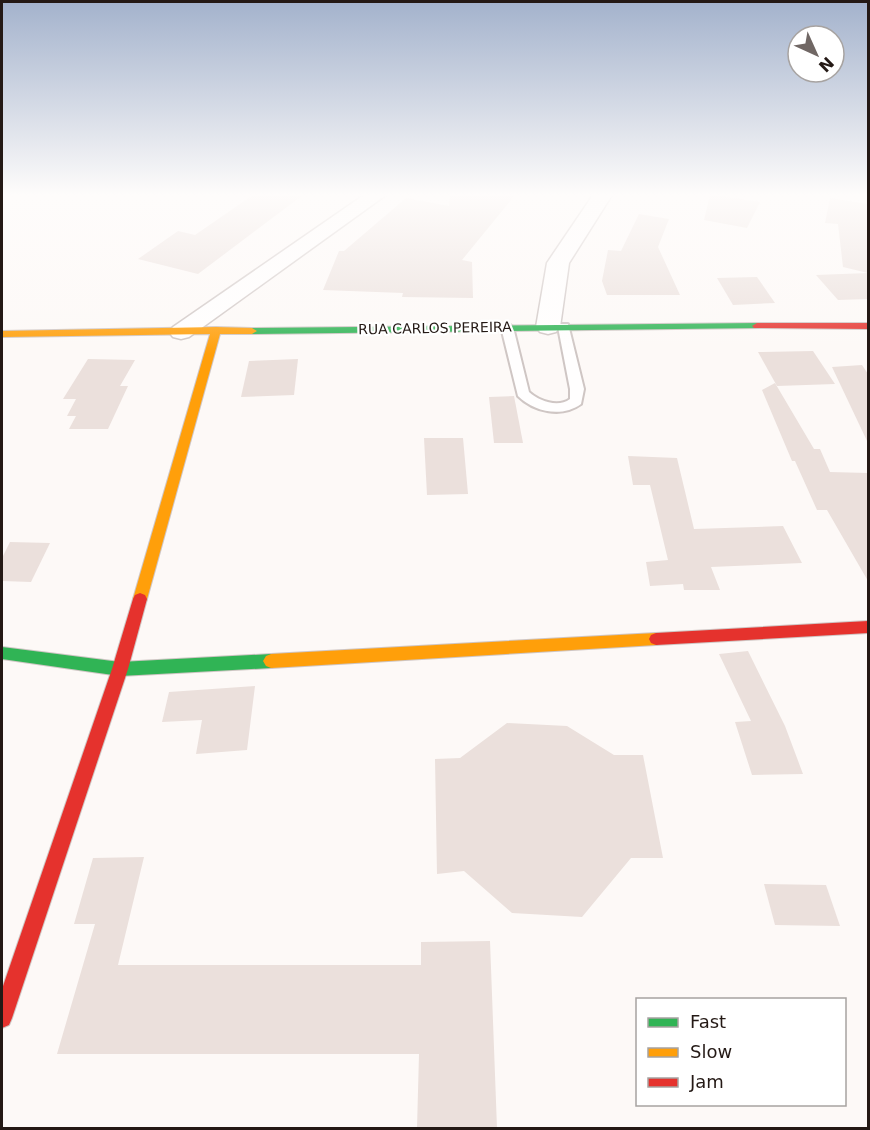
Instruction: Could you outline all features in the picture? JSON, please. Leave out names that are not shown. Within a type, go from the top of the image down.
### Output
[{"type":"street","points":[[181,332],[302,248]]},
{"type":"street","points":[[556,327],[558,262],[568,248]]},
{"type":"street","name":"RUA CARLOS PEREIRA","points":[[2,334],[507,327],[868,326]]},
{"type":"street","points":[[2,1018],[120,669],[216,330]]},
{"type":"street","points":[[2,654],[120,669],[868,627]]},
{"type":"lane","points":[[507,327],[523,393],[531,401],[549,407],[568,407],[576,401],[577,389],[556,327]]},
{"type":"building","points":[[154,248],[233,248],[198,274],[138,259]]},
{"type":"building","points":[[348,248],[472,248],[462,260],[472,262],[473,298],[402,297],[403,293],[323,290],[339,251]]},
{"type":"building","points":[[623,248],[658,248],[680,295],[607,295],[602,281],[608,250],[621,251]]},
{"type":"building","points":[[841,248],[868,248],[868,273],[843,267]]},
{"type":"building","points":[[868,273],[868,299],[838,300],[816,275]]},
{"type":"building","points":[[757,277],[775,303],[733,305],[717,278]]},
{"type":"building","points":[[813,351],[835,384],[777,386],[758,352]]},
{"type":"building","points":[[88,359],[135,360],[120,386],[128,386],[108,429],[69,429],[76,416],[67,416],[76,399],[63,399]]},
{"type":"building","points":[[298,359],[294,395],[241,397],[249,361]]},
{"type":"building","points":[[862,365],[868,374],[868,443],[832,367]]},
{"type":"building","points":[[775,383],[814,449],[820,449],[830,472],[868,473],[868,581],[827,510],[817,510],[795,461],[792,461],[762,390]]},
{"type":"building","points":[[514,396],[523,443],[494,443],[489,397]]},
{"type":"building","points":[[424,438],[463,438],[468,494],[427,495]]},
{"type":"building","points":[[628,456],[677,458],[694,529],[783,526],[802,563],[711,567],[720,590],[684,590],[683,584],[650,586],[646,562],[668,560],[650,485],[633,485]]},
{"type":"building","points":[[10,542],[50,543],[31,582],[2,581],[2,558]]},
{"type":"building","points":[[748,651],[785,726],[803,774],[752,775],[735,722],[751,721],[719,654]]},
{"type":"building","points":[[255,686],[247,750],[196,754],[202,720],[162,722],[169,692]]},
{"type":"building","points":[[507,723],[567,726],[614,755],[643,755],[663,858],[631,858],[582,917],[512,913],[464,871],[437,874],[435,759],[460,758]]},
{"type":"building","points":[[144,857],[118,965],[421,965],[421,942],[490,941],[497,1128],[417,1128],[419,1054],[57,1054],[95,924],[74,924],[93,858]]},
{"type":"building","points":[[764,884],[826,885],[840,926],[775,925]]},
{"type":"traffic: fast","points":[[252,331],[757,326]]},
{"type":"traffic: fast","points":[[2,653],[120,669],[271,661]]},
{"type":"traffic: slow","points":[[140,599],[216,330]]},
{"type":"traffic: slow","points":[[2,334],[252,331]]},
{"type":"traffic: slow","points":[[271,661],[656,639]]},
{"type":"traffic: jam","points":[[757,326],[868,326]]},
{"type":"traffic: jam","points":[[2,1018],[120,669],[140,599]]},
{"type":"traffic: jam","points":[[656,639],[868,627]]}]
